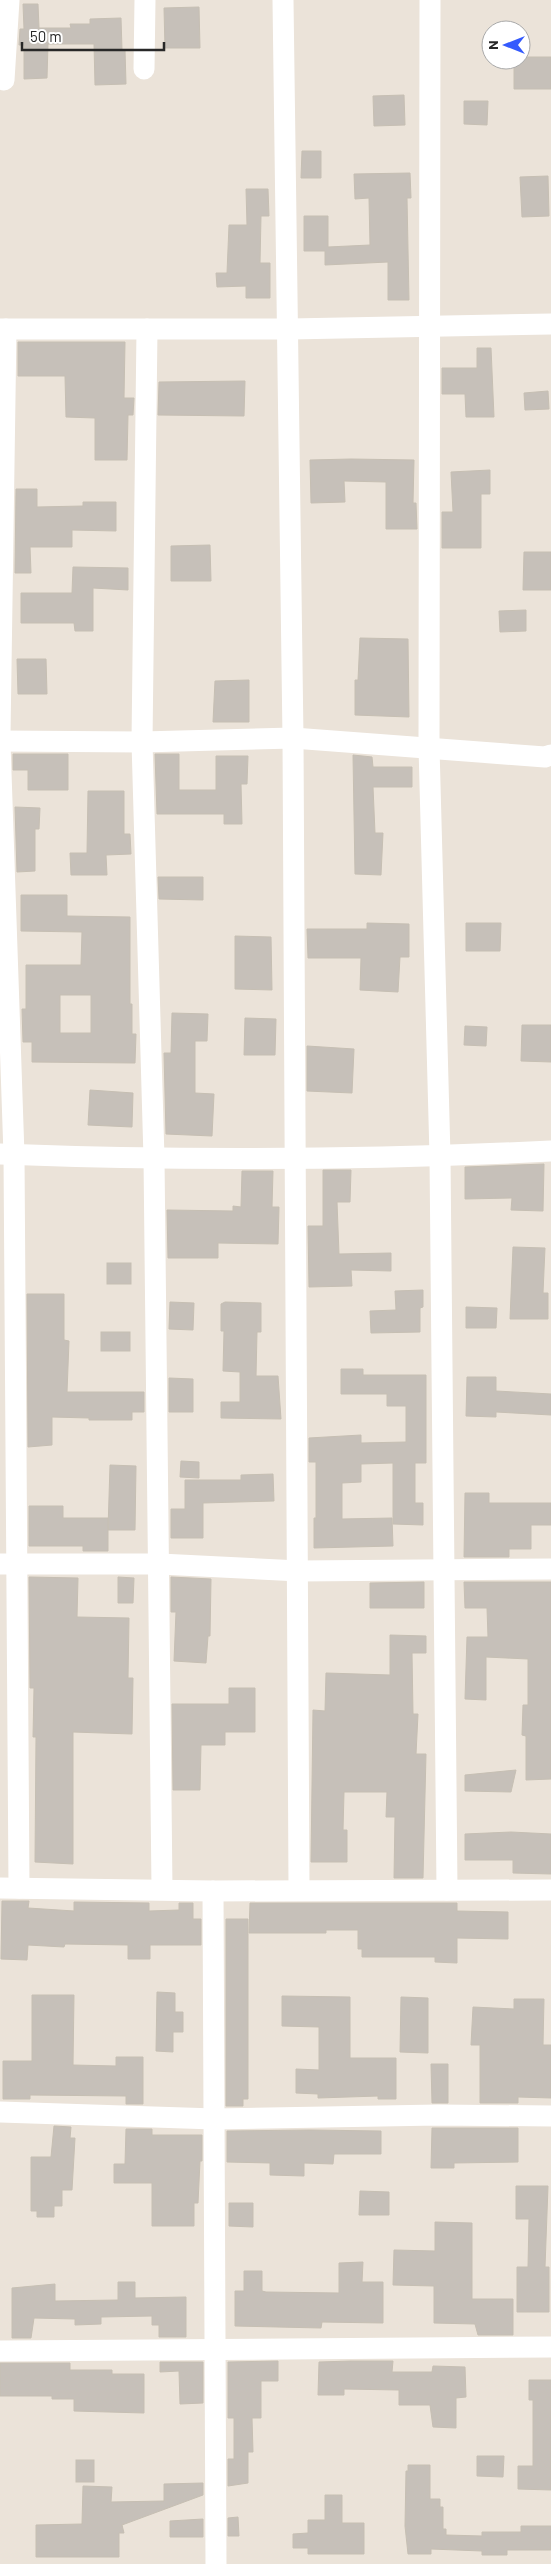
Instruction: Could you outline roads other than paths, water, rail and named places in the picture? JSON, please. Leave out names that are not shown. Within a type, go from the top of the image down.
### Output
[{"type":"street","points":[[4,80],[9,0]]},
{"type":"street","points":[[144,69],[145,0]]},
{"type":"street","points":[[284,0],[290,329],[299,1571],[299,1889]]},
{"type":"street","points":[[430,0],[432,326],[429,747],[440,1156],[447,1890]]},
{"type":"street","points":[[0,736],[3,329],[290,329],[551,324]]},
{"type":"street","points":[[147,329],[142,742],[154,1158],[160,1564],[162,1889]]},
{"type":"street","points":[[551,755],[545,757],[293,738],[142,742],[0,742],[7,1154],[9,1888],[213,1891],[299,1889],[551,1890]]},
{"type":"street","points":[[7,1154],[154,1158],[295,1158],[551,1152]]},
{"type":"street","points":[[8,1564],[160,1564],[299,1571],[551,1569]]},
{"type":"street","points":[[213,1891],[216,2564]]},
{"type":"street","points":[[0,2112],[215,2119],[438,2115],[551,2116]]},
{"type":"street","points":[[0,2351],[551,2347]]}]
